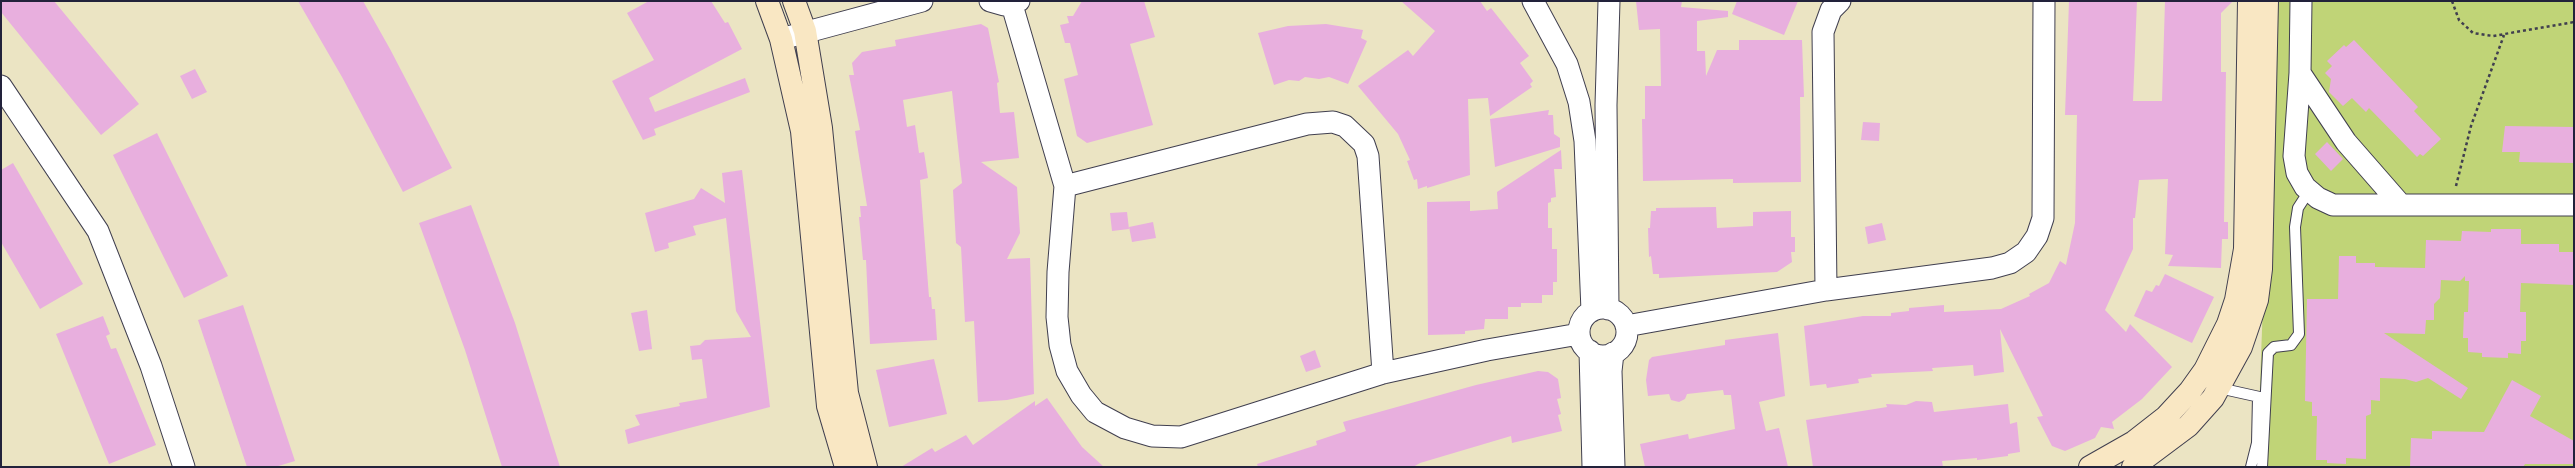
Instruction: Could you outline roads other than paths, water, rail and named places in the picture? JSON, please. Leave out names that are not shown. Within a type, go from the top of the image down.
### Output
[{"type":"street","points":[[767,1],[781,39],[802,130],[828,406],[846,467]]},
{"type":"street","points":[[794,1],[805,31],[821,128],[846,393],[866,467]]},
{"type":"street","points":[[781,39],[805,31],[922,1]]},
{"type":"street","points":[[990,1],[1004,5],[1016,3],[1065,186],[1058,272],[1057,317],[1060,345],[1067,371],[1081,395],[1095,412],[1125,428],[1152,436],[1180,437],[1383,373],[1487,350],[1584,343],[1601,356],[1619,350],[1626,339],[1626,326],[1616,312],[1600,310],[1582,321],[1584,343],[1593,467]]},
{"type":"street","points":[[1533,1],[1567,64],[1579,102],[1585,141],[1600,310]]},
{"type":"street","points":[[1600,310],[1609,1]]},
{"type":"street","points":[[1826,290],[1823,32],[1831,10],[1840,1]]},
{"type":"street","points":[[1626,326],[1826,290],[1992,268],[2010,263],[2026,252],[2037,236],[2043,218],[2044,1]]},
{"type":"street","points":[[2090,467],[2134,442],[2166,417],[2190,391],[2205,370],[2228,324],[2238,294],[2245,249],[2249,1]]},
{"type":"street","points":[[2133,467],[2188,426],[2202,412],[2231,368],[2250,324],[2257,300],[2261,269],[2267,1]]},
{"type":"street","points":[[2301,1],[2300,73],[2294,156],[2297,173],[2309,191],[2318,198],[2333,204],[2574,205]]},
{"type":"street","points":[[2300,73],[2346,142],[2401,205]]},
{"type":"street","points":[[1,86],[98,232],[151,366],[184,467]]},
{"type":"street","points":[[1065,186],[1307,124],[1333,122],[1345,126],[1364,144],[1368,156],[1383,373]]},
{"type":"street","points":[[1613,353],[1611,371],[1614,467]]},
{"type":"lane","points":[[2251,467],[2256,443],[2269,350],[2274,347],[2291,345],[2299,334],[2295,227],[2298,208],[2309,191]]},
{"type":"lane","points":[[2219,388],[2262,397]]},
{"type":"lane","points":[[2262,397],[2262,467]]}]
